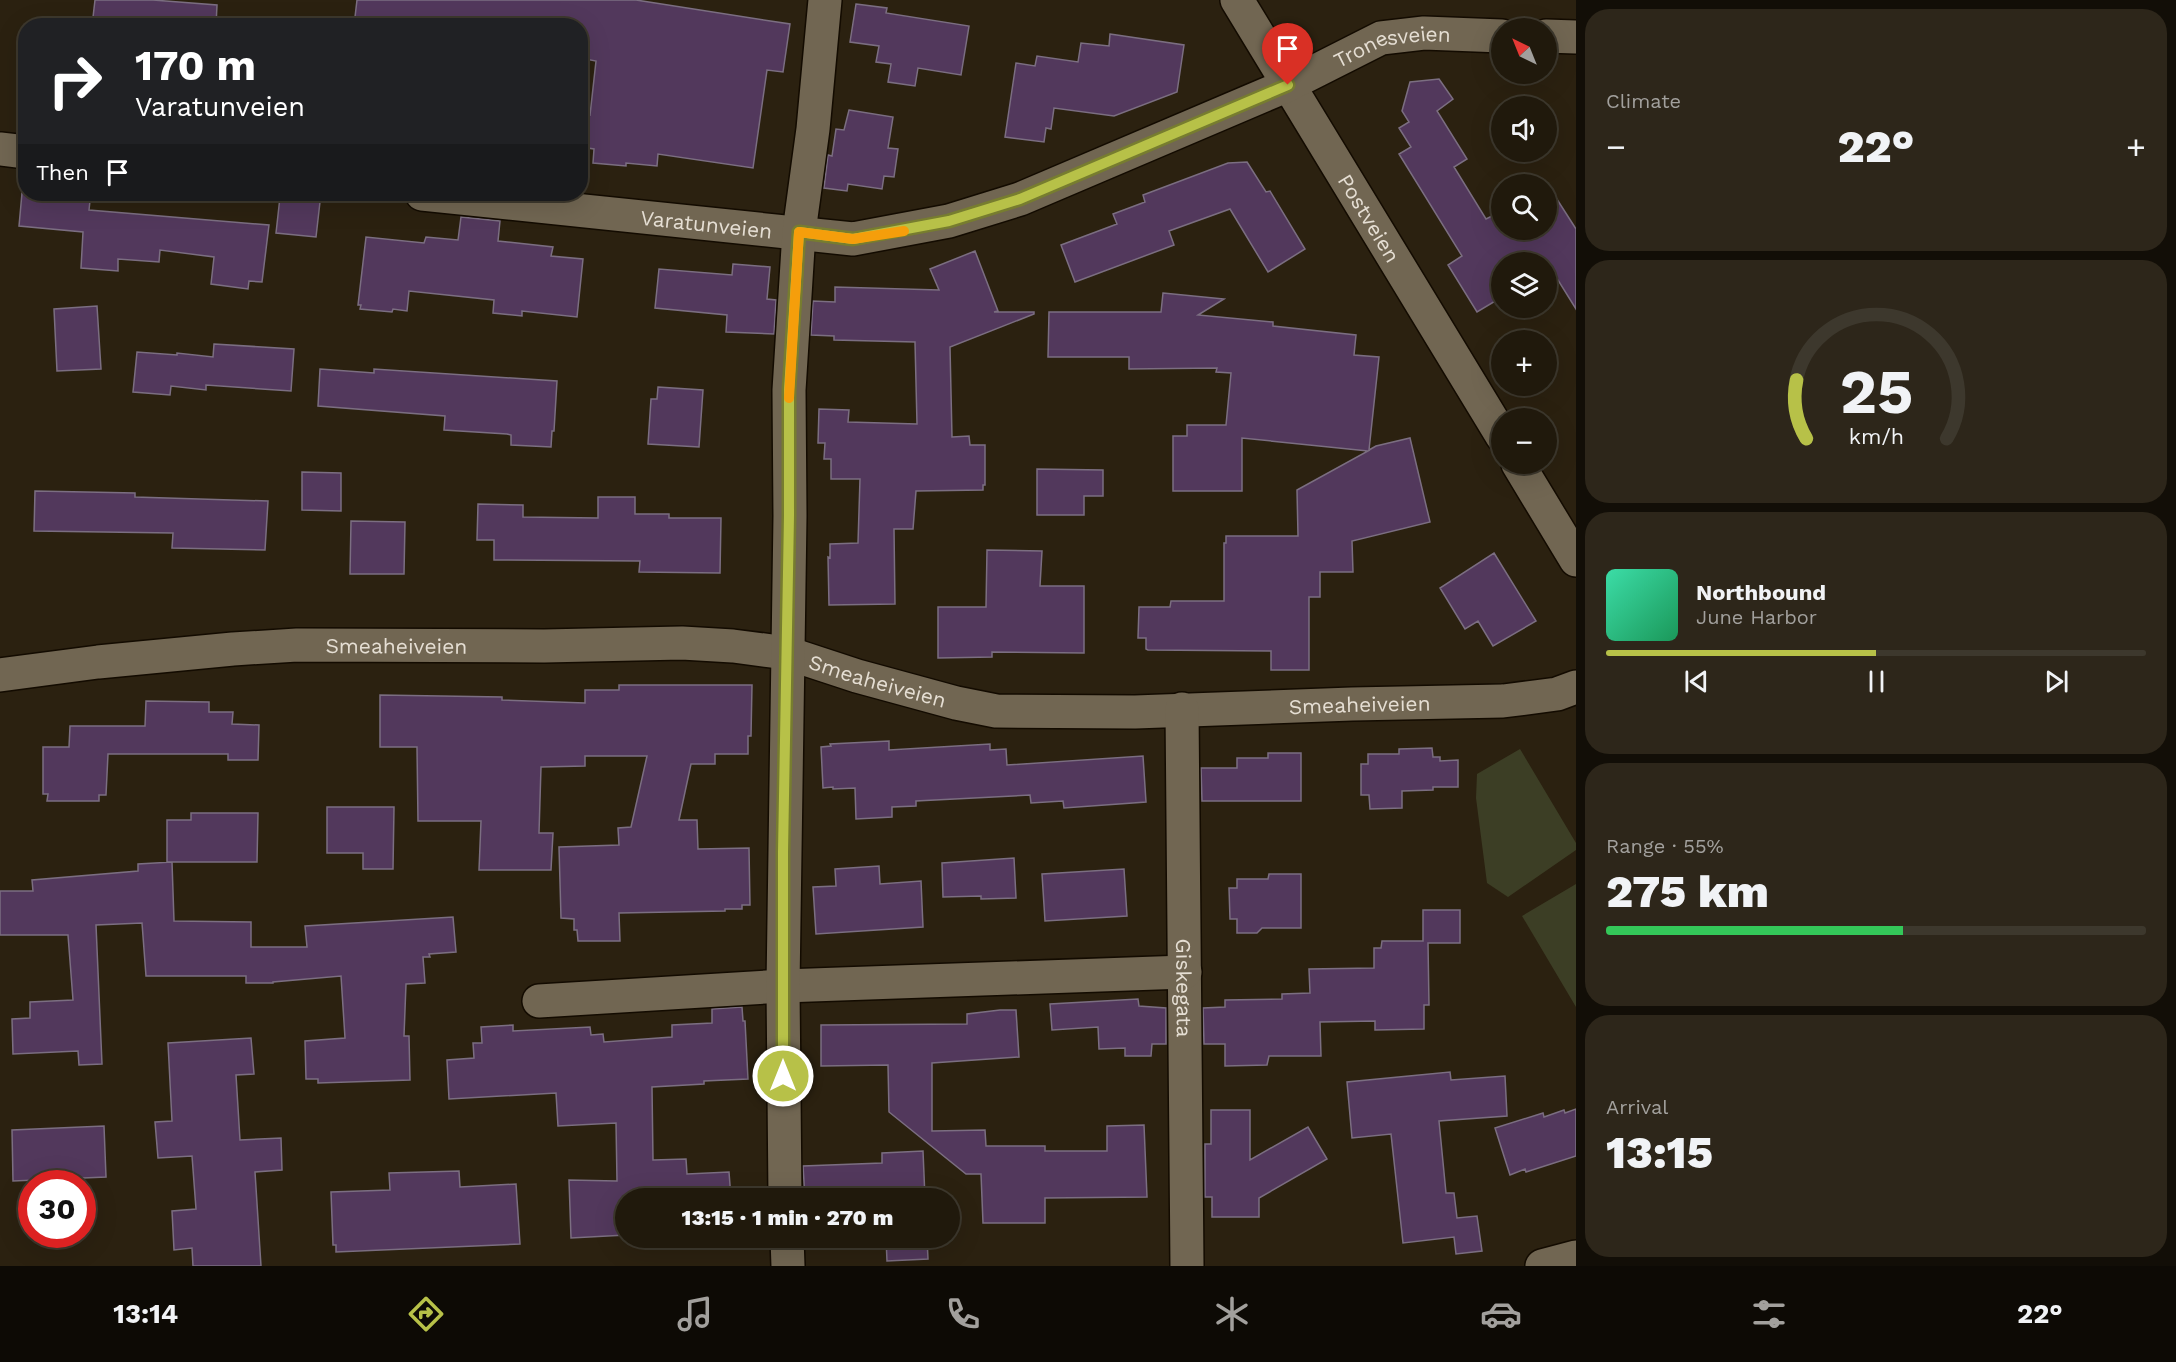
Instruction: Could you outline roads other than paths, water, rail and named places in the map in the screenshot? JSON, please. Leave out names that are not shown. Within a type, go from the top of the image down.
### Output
[{"type":"street","points":[[785,1188],[783,986],[789,390],[799,232],[813,129],[825,0]]},
{"type":"street","name":"Postveien","points":[[1237,0],[1491,418]]},
{"type":"street","name":"Tronesveien","points":[[1288,85],[1381,38],[1424,33],[1491,36]]},
{"type":"street","points":[[1557,36],[1576,37]]},
{"type":"street","name":"Varatunveien","points":[[483,201],[853,239],[949,221],[1020,199],[1288,85]]},
{"type":"street","points":[[0,149],[18,151]]},
{"type":"street","points":[[1524,474],[1576,560]]},
{"type":"street","name":"Smeaheiveien","points":[[0,675],[109,661],[297,645],[544,646],[682,643],[733,646],[787,653],[857,676],[956,703],[996,711],[1126,712],[1503,701],[1557,694],[1576,687]]},
{"type":"street","name":"Giskegata","points":[[1182,709],[1187,1266]]},
{"type":"street","points":[[539,1001],[783,986],[1185,972]]},
{"type":"street","points":[[787,1248],[788,1266]]},
{"type":"street","points":[[1542,1266],[1576,1257]]}]
